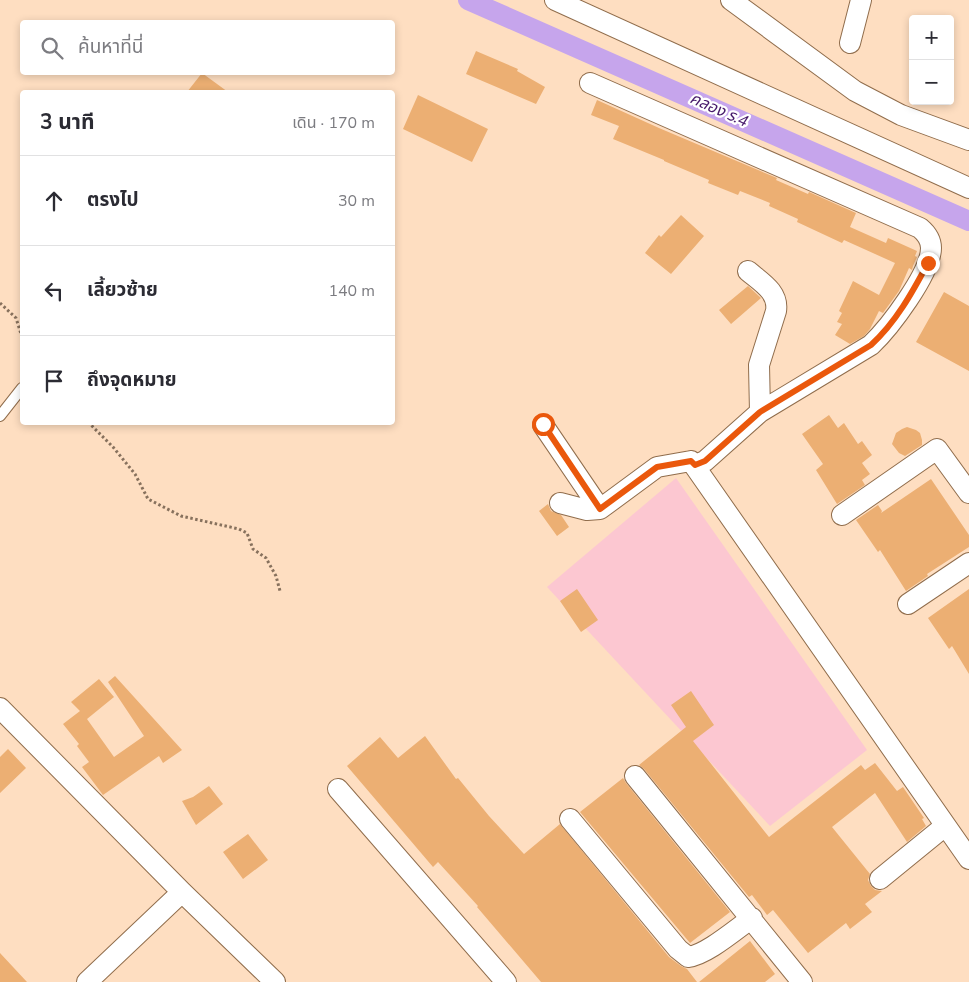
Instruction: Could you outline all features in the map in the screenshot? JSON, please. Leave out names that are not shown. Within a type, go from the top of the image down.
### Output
[{"type":"street","points":[[555,0],[969,188]]},
{"type":"street","points":[[730,0],[855,91],[901,115],[969,140]]},
{"type":"street","points":[[850,43],[861,0]]},
{"type":"street","points":[[590,83],[920,228],[927,235],[931,247],[928,263],[908,299],[884,332],[871,345],[760,412],[705,461],[695,465],[691,461]]},
{"type":"street","points":[[748,271],[770,290],[777,303],[759,365],[760,412]]},
{"type":"street","points":[[543,424],[600,509]]},
{"type":"street","points":[[842,515],[937,449],[969,493]]},
{"type":"street","points":[[560,503],[587,510],[600,509],[657,467],[691,461]]},
{"type":"street","points":[[691,461],[969,859]]},
{"type":"street","points":[[908,604],[969,563]]},
{"type":"street","points":[[0,708],[182,892],[275,982]]},
{"type":"street","points":[[635,776],[752,918],[797,980]]},
{"type":"street","points":[[338,789],[506,982]]},
{"type":"street","points":[[570,819],[678,949],[688,958],[703,952],[752,918]]},
{"type":"street","points":[[880,879],[945,826]]},
{"type":"street","points":[[87,982],[182,892]]},
{"type":"lane","points":[[0,416],[20,391]]},
{"type":"path","points":[[0,302],[16,318],[20,331]]},
{"type":"path","points":[[91,425],[136,474],[148,499],[181,516],[239,529],[247,533],[253,549],[266,558],[276,576],[280,591]]},
{"type":"shaded area","points":[[676,478],[867,750],[770,826],[547,587]]},
{"type":"building","points":[[476,51],[518,69],[517,71],[545,87],[536,104],[466,74]]},
{"type":"building","points":[[200,75],[205,75],[225,90],[189,90]]},
{"type":"building","points":[[418,95],[488,129],[472,162],[403,129]]},
{"type":"building","points":[[597,100],[777,178],[776,180],[808,194],[809,192],[856,213],[850,227],[886,243],[888,238],[917,251],[915,256],[917,257],[912,270],[909,268],[899,291],[883,313],[879,311],[870,329],[864,336],[850,344],[835,335],[842,324],[837,322],[842,313],[839,311],[853,281],[879,295],[895,263],[844,240],[842,243],[797,222],[798,219],[769,206],[770,203],[740,191],[738,195],[708,183],[709,180],[613,139],[619,126],[591,115]]},
{"type":"building","points":[[681,215],[704,236],[671,274],[645,253],[659,235],[661,237]]},
{"type":"building","points":[[748,286],[761,298],[731,324],[719,310]]},
{"type":"building","points":[[944,292],[969,306],[969,371],[916,342]]},
{"type":"building","points":[[829,415],[838,428],[844,423],[858,444],[862,441],[872,455],[862,463],[870,474],[862,480],[865,485],[837,504],[816,470],[823,464],[802,434]]},
{"type":"building","points":[[907,427],[920,433],[922,445],[905,456],[899,453],[892,444],[896,433]]},
{"type":"building","points":[[931,479],[969,535],[969,547],[927,574],[928,576],[906,591],[880,550],[878,552],[856,520],[878,505],[882,511],[881,513]]},
{"type":"building","points":[[548,504],[551,511],[561,515],[569,527],[557,536],[539,511]]},
{"type":"building","points":[[577,589],[598,620],[581,632],[560,601]]},
{"type":"building","points":[[969,589],[969,674],[952,646],[949,649],[928,618]]},
{"type":"building","points":[[115,676],[182,750],[163,763],[159,756],[103,795],[82,767],[89,762],[77,746],[79,744],[63,724],[80,711],[71,702],[99,679],[114,697],[87,719],[114,757],[144,736],[108,682]]},
{"type":"building","points":[[691,691],[714,725],[693,741],[769,837],[861,765],[865,770],[875,763],[897,791],[903,787],[924,818],[922,819],[926,826],[907,842],[875,793],[832,827],[870,874],[868,880],[871,886],[875,890],[882,891],[865,904],[872,912],[850,929],[846,923],[808,953],[773,910],[767,915],[752,895],[749,897],[639,765],[686,727],[671,705]]},
{"type":"building","points":[[425,736],[456,779],[458,778],[489,816],[524,854],[560,824],[669,957],[687,969],[697,982],[541,982],[478,906],[438,862],[433,867],[347,766],[380,737],[398,758]]},
{"type":"building","points":[[8,749],[26,768],[0,793],[0,757]]},
{"type":"building","points":[[623,778],[730,912],[690,943],[580,812]]},
{"type":"building","points":[[209,786],[223,804],[196,825],[182,801],[193,797]]},
{"type":"building","points":[[248,834],[268,860],[243,879],[223,852]]},
{"type":"building","points":[[750,941],[775,974],[765,982],[699,982]]},
{"type":"building","points":[[0,953],[27,982],[0,982]]},
{"type":"waterway","name":"คลอง ร.4","points":[[468,0],[969,221]]},
{"type":"route","points":[[543,424],[600,509],[657,467],[691,461],[695,465],[705,461],[760,412],[871,345],[884,332],[908,299],[928,263]]}]
